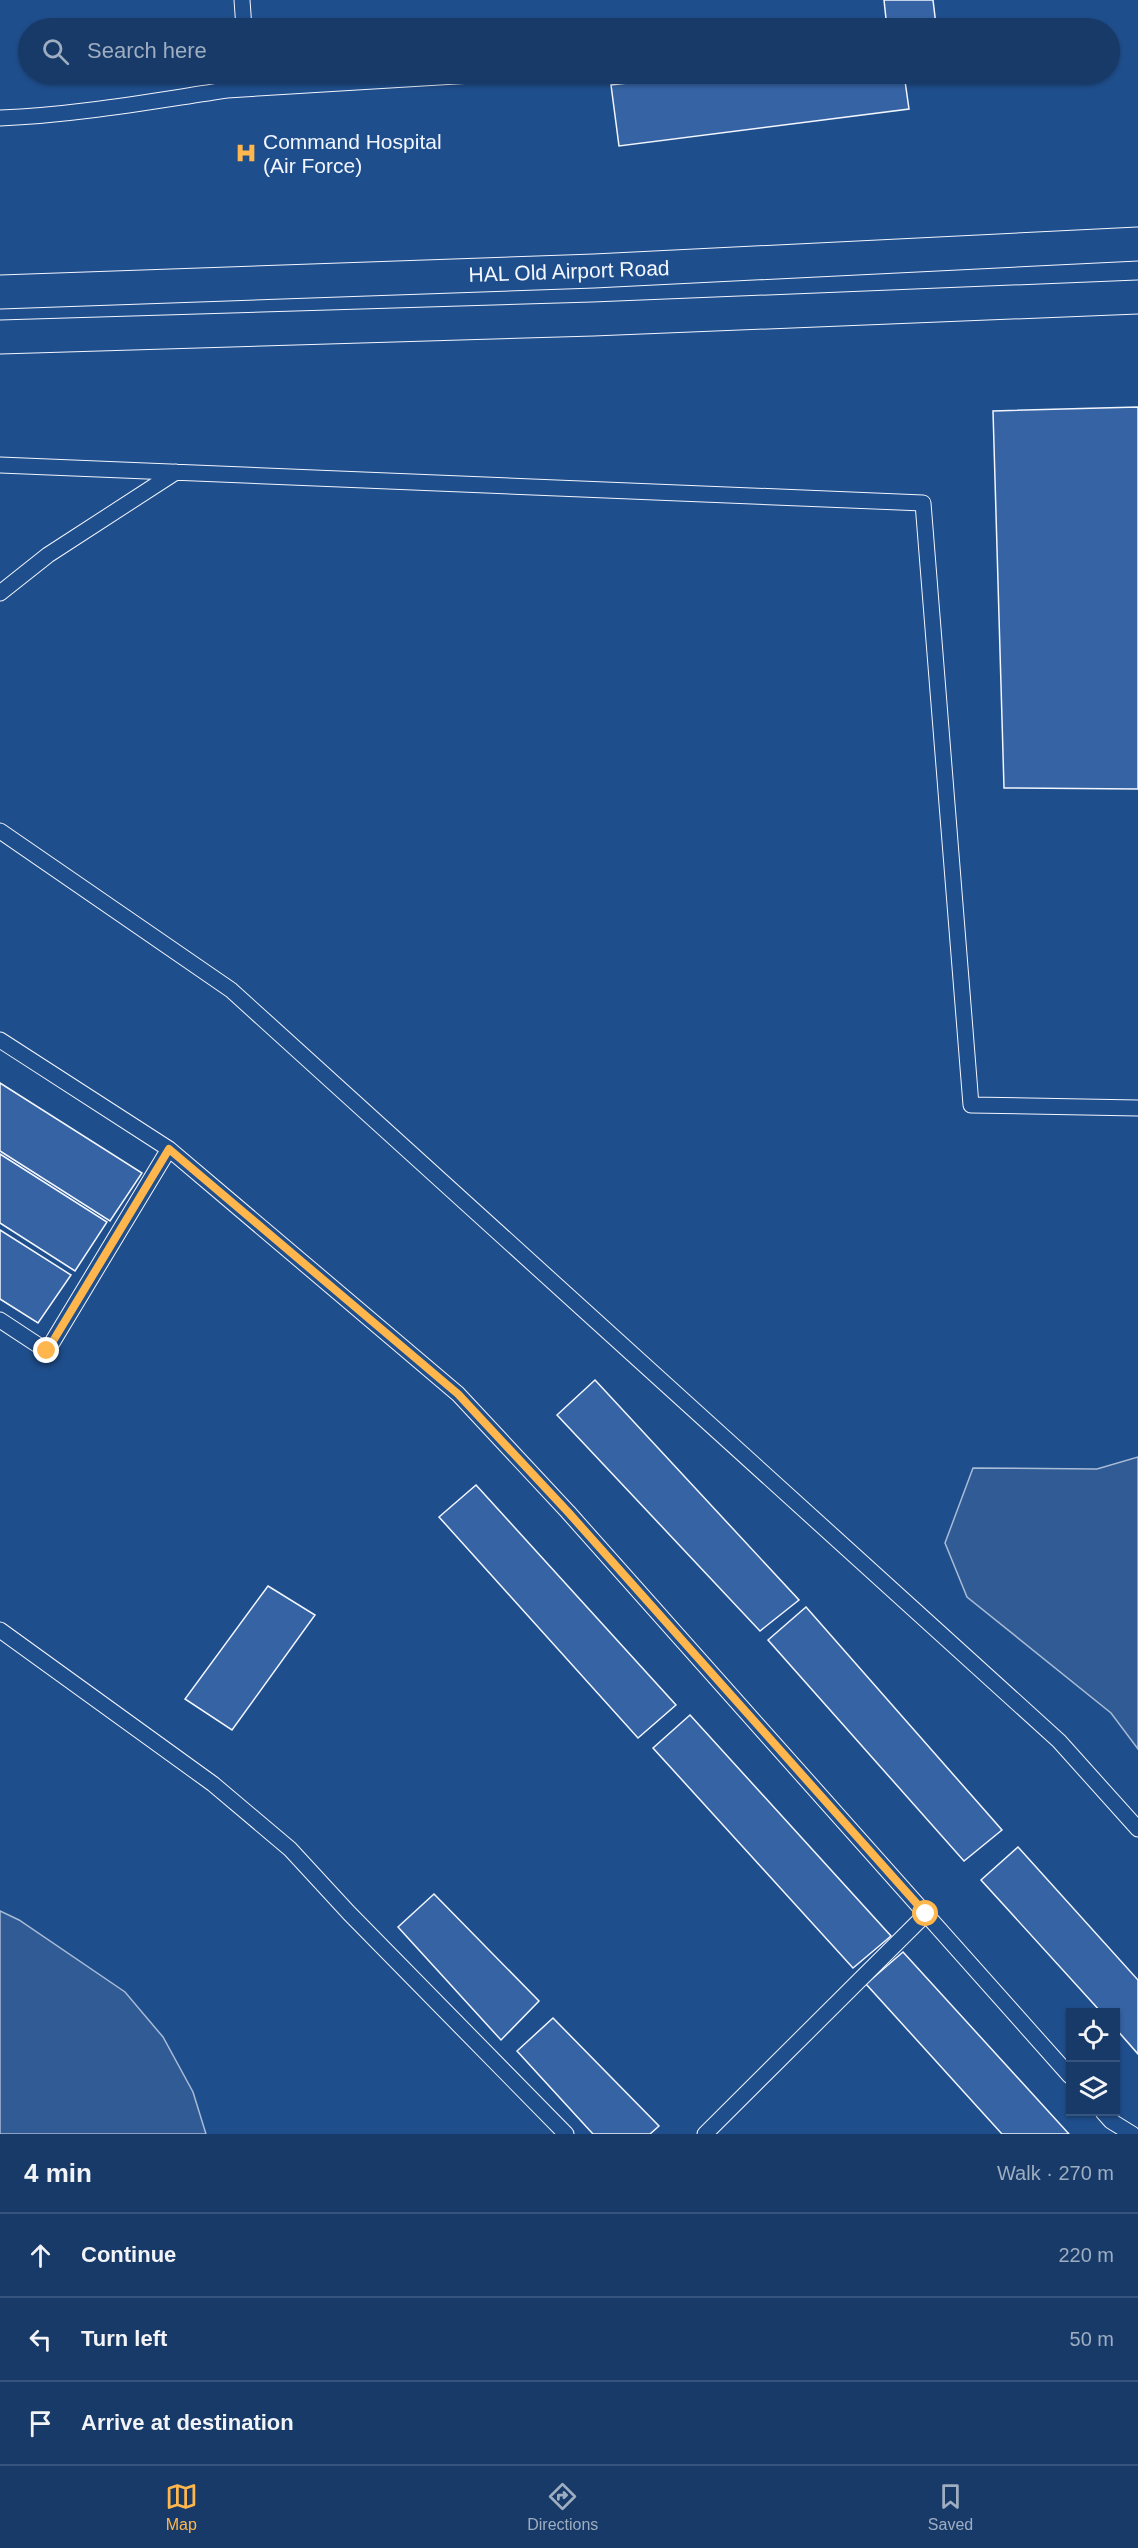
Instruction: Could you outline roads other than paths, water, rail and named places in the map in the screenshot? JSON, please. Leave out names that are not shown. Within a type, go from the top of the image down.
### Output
[{"type":"main road","name":"HAL Old Airport Road","points":[[0,291],[594,271],[1138,244]]},
{"type":"main road","points":[[0,337],[593,319],[1138,297]]},
{"type":"lane","points":[[242,0],[243,18]]},
{"type":"lane","points":[[227,90],[229,84]]},
{"type":"lane","points":[[0,118],[105,108],[227,90],[325,84]]},
{"type":"lane","points":[[0,465],[924,503],[971,1106],[1138,1108]]},
{"type":"lane","points":[[0,593],[48,555],[176,472]]},
{"type":"lane","points":[[0,831],[231,990],[1059,1741],[1138,1829]]},
{"type":"lane","points":[[0,1040],[169,1149],[458,1394],[568,1512],[1066,2070]]},
{"type":"lane","points":[[0,1320],[47,1351],[169,1149]]},
{"type":"lane","points":[[0,1630],[213,1784],[290,1849],[349,1913],[566,2134]]},
{"type":"lane","points":[[705,2134],[926,1914]]},
{"type":"lane","points":[[1107,2116],[1132,2134]]},
{"type":"place","name":"Command Hospital (Air Force)","points":[[246,153]]}]
